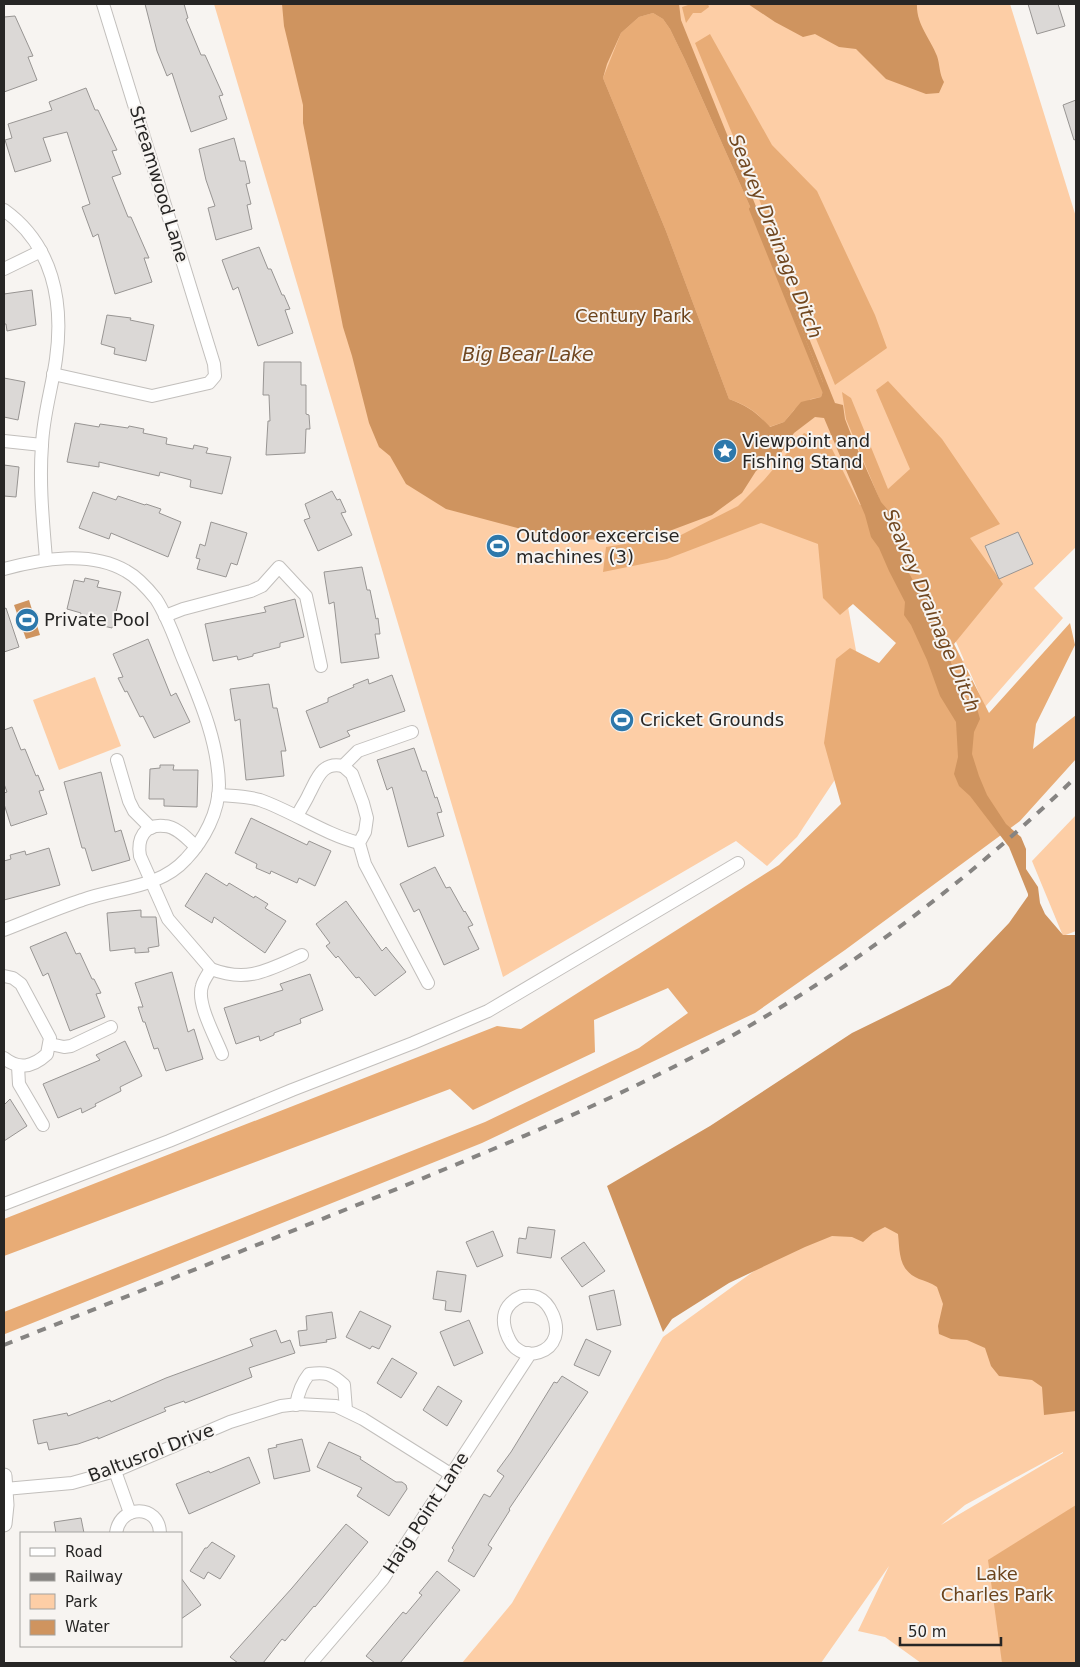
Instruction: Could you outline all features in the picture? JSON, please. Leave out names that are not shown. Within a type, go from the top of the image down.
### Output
[{"type":"street","name":"Streamwood Lane","points":[[53,374],[152,396],[208,382],[215,376],[214,364],[103,4]]},
{"type":"street","points":[[4,210],[17,220],[41,251],[54,283],[60,318],[56,359],[42,445],[43,518],[46,559]]},
{"type":"street","points":[[4,268],[41,251]]},
{"type":"street","points":[[4,440],[42,445]]},
{"type":"street","points":[[4,569],[46,559],[87,560],[104,562],[125,570],[139,580],[155,598],[165,616],[209,725],[219,785],[214,814],[206,831],[196,847],[176,869],[152,882],[84,899],[4,930]]},
{"type":"street","points":[[165,616],[262,586],[279,567],[306,596],[321,666]]},
{"type":"street","points":[[343,766],[358,751],[412,732]]},
{"type":"street","points":[[116,760],[129,801],[134,810],[151,828]]},
{"type":"street","points":[[297,816],[321,771],[328,766],[343,766],[352,774],[367,818],[365,832],[358,843]]},
{"type":"street","points":[[218,795],[258,800],[342,838],[358,843]]},
{"type":"street","points":[[196,847],[187,838],[165,825],[151,828],[145,832],[138,845],[140,856],[168,918],[211,969],[227,975],[248,976],[302,956]]},
{"type":"street","points":[[358,843],[365,864],[428,982]]},
{"type":"street","points":[[4,1204],[412,1044],[488,1011],[738,864]]},
{"type":"street","points":[[211,969],[202,986],[201,999],[222,1054]]},
{"type":"street","points":[[4,976],[13,978],[22,984],[50,1038],[47,1054],[30,1065],[12,1065],[4,1058]]},
{"type":"street","points":[[50,1044],[64,1047],[71,1046],[111,1027]]},
{"type":"street","points":[[18,1066],[19,1084],[43,1125]]},
{"type":"street","points":[[522,1296],[538,1298],[545,1302],[556,1325],[554,1341],[548,1348],[541,1352],[528,1353],[517,1349],[511,1343],[504,1328],[503,1320],[509,1304],[522,1296]]},
{"type":"street","name":"Haig Point Lane","points":[[311,1663],[383,1579],[528,1357],[528,1353]]},
{"type":"street","points":[[296,1405],[303,1381],[309,1374],[322,1373],[334,1375],[344,1385],[346,1410]]},
{"type":"street","name":"Baltusrol Drive","points":[[4,1483],[72,1483],[115,1471],[230,1422],[281,1406],[296,1405],[336,1406],[346,1410],[364,1419],[452,1475]]},
{"type":"street","points":[[115,1471],[130,1513]]},
{"type":"street","points":[[4,1483],[6,1505],[4,1524]]},
{"type":"street","points":[[116,1532],[121,1519],[130,1513],[140,1511],[154,1517],[158,1522],[160,1532]]},
{"type":"green space","name":"Century Park","points":[[214,4],[1010,4],[1076,217],[1076,547],[1034,588],[1063,618],[985,707],[969,670],[961,663],[964,660],[907,531],[838,552],[857,656],[840,772],[797,837],[767,866],[736,841],[503,977]]},
{"type":"green space","points":[[691,4],[708,4],[709,7],[701,13],[693,13],[686,23],[682,7]]},
{"type":"green space","points":[[653,13],[663,19],[670,29],[685,60],[764,238],[822,380],[824,388],[821,397],[811,399],[794,410],[784,422],[769,427],[751,410],[729,399],[666,231],[603,78],[621,33],[639,17]]},
{"type":"green space","points":[[710,34],[772,145],[817,191],[875,315],[887,348],[835,385],[695,43]]},
{"type":"green space","points":[[888,381],[942,439],[1000,524],[970,538],[1003,584],[954,644],[989,713],[1070,623],[1075,645],[1036,724],[1033,749],[1076,715],[1076,759],[1020,821],[845,950],[755,1013],[482,1143],[5,1334],[4,1312],[485,1122],[639,1048],[688,1013],[668,988],[594,1020],[595,1052],[473,1110],[450,1089],[4,1256],[4,1219],[497,1026],[521,1029],[779,865],[841,804],[824,743],[836,659],[850,648],[879,663],[896,643],[853,604],[840,615],[823,598],[818,544],[761,523],[667,559],[603,572],[606,547],[681,535],[738,506],[764,480],[804,433],[830,445],[860,505],[879,498],[846,419],[842,392],[851,398],[888,489],[910,469],[876,390]]},
{"type":"green space","points":[[95,677],[121,746],[59,770],[33,700]]},
{"type":"green space","points":[[1076,815],[1076,931],[1063,936],[1032,861]]},
{"type":"green space","points":[[872,1211],[1076,1344],[1076,1663],[921,1663],[885,1637],[858,1631],[889,1566],[821,1663],[462,1663],[512,1603],[663,1337],[772,1258]],"holes":[[[1063,1453],[941,1525],[965,1505]]]},
{"type":"green space","name":"Lake Charles Park","points":[[1076,1505],[1076,1663],[1002,1663],[988,1560]]},
{"type":"water","name":"Big Bear Lake","points":[[282,4],[679,4],[681,20],[835,403],[843,405],[845,419],[852,437],[881,502],[893,516],[894,536],[904,564],[922,597],[929,598],[933,602],[933,609],[930,612],[945,642],[962,700],[974,698],[980,719],[974,732],[972,754],[987,795],[1006,824],[1021,837],[1026,849],[1026,869],[1038,887],[1040,903],[1045,914],[1063,935],[1076,935],[1076,1411],[1044,1415],[1042,1387],[1032,1380],[999,1376],[991,1366],[985,1348],[967,1340],[951,1339],[939,1334],[938,1326],[943,1304],[937,1287],[907,1271],[901,1260],[898,1234],[885,1227],[873,1233],[863,1242],[852,1237],[832,1236],[805,1247],[729,1283],[672,1319],[663,1332],[607,1186],[710,1126],[852,1033],[950,985],[1009,923],[1028,894],[1009,847],[970,796],[959,786],[954,774],[958,757],[956,722],[940,696],[927,660],[911,625],[904,615],[905,602],[879,548],[871,537],[865,515],[824,418],[815,417],[794,433],[781,453],[756,471],[742,493],[712,515],[672,530],[624,540],[559,539],[446,509],[406,484],[390,456],[379,447],[369,423],[343,327],[303,123],[303,105],[284,26]],"holes":[[[653,13],[663,19],[685,60],[764,238],[822,380],[824,388],[821,397],[801,402],[784,422],[770,427],[751,410],[729,399],[666,231],[603,78],[621,33],[639,17]]]},
{"type":"water","points":[[748,4],[917,4],[919,18],[937,56],[944,82],[939,93],[926,94],[886,79],[856,49],[839,47],[815,34],[803,37],[775,22]]},
{"type":"water","name":"Private Pool","points":[[29,600],[40,635],[26,639],[14,605]]},
{"type":"building","points":[[145,4],[184,4],[188,18],[186,19],[201,55],[205,55],[223,95],[219,96],[227,119],[191,132],[172,73],[167,76],[157,51]]},
{"type":"building","points":[[1028,4],[1058,4],[1065,26],[1037,34]]},
{"type":"building","points":[[15,16],[33,56],[28,57],[37,80],[4,92],[4,17]]},
{"type":"building","points":[[86,88],[95,110],[98,110],[117,150],[112,151],[121,174],[112,177],[128,217],[131,217],[149,258],[144,258],[152,282],[115,294],[98,234],[93,237],[82,207],[90,204],[67,132],[43,138],[51,161],[15,172],[5,140],[12,138],[8,124],[52,110],[49,102]]},
{"type":"building","points":[[1076,100],[1076,139],[1074,140],[1063,105]]},
{"type":"building","points":[[234,138],[240,161],[245,161],[250,183],[246,184],[251,204],[247,205],[252,229],[216,240],[208,208],[215,206],[206,180],[199,149]]},
{"type":"building","points":[[259,247],[268,269],[271,269],[290,309],[285,310],[293,333],[258,346],[238,287],[233,290],[222,260]]},
{"type":"building","points":[[32,290],[36,325],[7,331],[6,324],[4,324],[4,294]]},
{"type":"building","points":[[107,315],[131,318],[130,320],[154,325],[146,361],[114,354],[115,348],[101,344]]},
{"type":"building","points":[[264,362],[301,362],[301,385],[306,385],[306,414],[309,415],[310,429],[306,429],[305,453],[266,455],[268,421],[270,421],[269,395],[263,395]]},
{"type":"building","points":[[4,378],[25,382],[18,420],[4,417]]},
{"type":"building","points":[[75,423],[99,427],[100,424],[144,429],[143,433],[167,438],[166,444],[193,449],[194,445],[208,448],[206,453],[231,457],[222,494],[190,487],[191,480],[160,472],[159,476],[99,462],[99,467],[67,462]]},
{"type":"building","points":[[4,465],[19,467],[16,497],[4,496]]},
{"type":"building","points":[[332,491],[337,500],[340,499],[346,512],[341,513],[352,535],[318,551],[304,520],[310,518],[305,504]]},
{"type":"building","points":[[93,492],[116,500],[118,496],[161,509],[159,513],[181,522],[168,557],[111,533],[109,539],[79,528]]},
{"type":"building","points":[[211,522],[247,533],[237,565],[231,563],[226,577],[197,569],[200,559],[196,558],[200,544],[205,546]]},
{"type":"building","points":[[1018,532],[1033,564],[999,579],[985,546]]},
{"type":"building","points":[[362,567],[367,590],[370,590],[376,619],[378,618],[380,634],[375,634],[379,658],[341,663],[334,602],[329,604],[324,572]]},
{"type":"building","points":[[85,578],[99,581],[97,587],[121,592],[112,628],[79,620],[81,613],[67,609],[74,580],[84,582]]},
{"type":"building","points":[[295,599],[304,637],[280,643],[280,647],[238,660],[237,656],[213,661],[205,624],[266,612],[264,607]]},
{"type":"building","points":[[6,608],[19,647],[4,652],[4,609]]},
{"type":"building","points":[[148,639],[171,696],[176,693],[190,722],[154,738],[143,716],[140,717],[118,678],[123,677],[113,654]]},
{"type":"building","points":[[392,675],[405,711],[347,731],[350,736],[320,748],[306,711],[328,702],[328,698],[354,687],[353,685],[368,679],[369,684]]},
{"type":"building","points":[[269,684],[273,708],[277,708],[286,751],[281,751],[284,776],[246,780],[240,719],[235,721],[230,689]]},
{"type":"building","points":[[12,727],[21,750],[25,749],[36,776],[38,775],[44,790],[39,791],[47,814],[11,826],[4,804],[4,793],[7,792],[4,784],[4,730]]},
{"type":"building","points":[[414,748],[422,771],[426,771],[435,798],[437,797],[442,812],[437,813],[444,836],[408,847],[392,787],[387,790],[377,760]]},
{"type":"building","points":[[160,765],[174,765],[173,770],[198,770],[197,807],[164,806],[164,799],[149,799],[150,769],[160,768]]},
{"type":"building","points":[[101,772],[115,832],[121,830],[130,860],[92,871],[85,848],[82,848],[64,782]]},
{"type":"building","points":[[251,818],[307,845],[309,841],[331,851],[315,886],[299,878],[297,883],[271,871],[270,874],[256,868],[257,864],[235,853]]},
{"type":"building","points":[[49,848],[60,885],[4,900],[4,861],[11,859],[10,855],[25,851],[26,855]]},
{"type":"building","points":[[435,867],[446,888],[450,887],[473,925],[468,927],[479,949],[444,965],[419,909],[414,912],[400,884]]},
{"type":"building","points":[[206,873],[227,886],[229,883],[254,898],[255,896],[268,904],[265,908],[286,921],[265,953],[214,917],[212,923],[185,906]]},
{"type":"building","points":[[346,901],[382,951],[386,947],[406,972],[375,996],[359,977],[356,978],[338,956],[336,958],[326,946],[330,943],[316,924]]},
{"type":"building","points":[[141,910],[141,917],[156,917],[159,946],[148,948],[149,952],[135,953],[135,948],[110,951],[107,913]]},
{"type":"building","points":[[66,932],[76,954],[80,953],[101,993],[96,994],[105,1017],[70,1031],[48,973],[43,976],[30,947]]},
{"type":"building","points":[[172,972],[188,1032],[194,1029],[203,1059],[166,1071],[158,1048],[154,1049],[145,1022],[143,1022],[138,1007],[143,1007],[135,983]]},
{"type":"building","points":[[310,974],[323,1010],[300,1019],[301,1023],[274,1033],[274,1035],[260,1041],[259,1036],[236,1044],[224,1008],[283,990],[280,984]]},
{"type":"building","points":[[125,1041],[142,1076],[120,1087],[121,1091],[82,1113],[81,1108],[58,1118],[43,1084],[100,1060],[96,1055]]},
{"type":"building","points":[[10,1099],[27,1126],[4,1141],[4,1105]]},
{"type":"building","points":[[528,1227],[555,1230],[551,1258],[517,1253],[519,1238],[526,1239]]},
{"type":"building","points":[[493,1231],[503,1256],[477,1267],[466,1242]]},
{"type":"building","points":[[584,1242],[605,1271],[582,1287],[561,1258]]},
{"type":"building","points":[[437,1271],[466,1275],[461,1312],[445,1310],[446,1301],[433,1299]]},
{"type":"building","points":[[614,1290],[621,1325],[597,1330],[589,1296]]},
{"type":"building","points":[[360,1311],[391,1326],[379,1349],[372,1346],[370,1349],[346,1337]]},
{"type":"building","points":[[332,1312],[336,1338],[326,1340],[327,1342],[300,1346],[298,1331],[307,1330],[306,1316]]},
{"type":"building","points":[[469,1320],[483,1353],[454,1366],[440,1332]]},
{"type":"building","points":[[276,1330],[281,1343],[290,1340],[295,1353],[249,1368],[252,1377],[185,1403],[184,1401],[164,1408],[166,1411],[98,1439],[98,1437],[78,1444],[49,1450],[47,1442],[38,1444],[33,1420],[67,1413],[68,1416],[110,1400],[111,1402],[166,1378],[253,1346],[250,1339]]},
{"type":"building","points":[[586,1339],[611,1351],[599,1376],[574,1365]]},
{"type":"building","points":[[392,1358],[417,1373],[401,1398],[377,1383]]},
{"type":"building","points":[[562,1376],[588,1392],[509,1509],[488,1545],[492,1548],[474,1577],[448,1561],[454,1550],[452,1548],[484,1494],[490,1497],[504,1476],[497,1471],[511,1452],[554,1382],[557,1383]]},
{"type":"building","points":[[438,1386],[462,1401],[447,1426],[423,1410]]},
{"type":"building","points":[[302,1439],[310,1471],[274,1479],[268,1449],[277,1447],[276,1445]]},
{"type":"building","points":[[329,1442],[361,1457],[360,1459],[396,1482],[402,1482],[406,1485],[407,1489],[389,1516],[357,1496],[362,1488],[317,1467]]},
{"type":"building","points":[[249,1457],[260,1483],[189,1514],[176,1484]]},
{"type":"building","points":[[81,1518],[84,1532],[56,1532],[54,1522]]},
{"type":"building","points":[[346,1524],[368,1542],[315,1607],[285,1641],[282,1639],[263,1663],[238,1663],[230,1657],[292,1588]]},
{"type":"building","points":[[212,1542],[235,1556],[220,1579],[208,1572],[204,1579],[190,1571],[205,1548]]},
{"type":"building","points":[[437,1571],[460,1590],[400,1663],[375,1663],[366,1656],[403,1612],[406,1614],[422,1595],[419,1593]]},
{"type":"building","points":[[182,1579],[201,1605],[182,1618]]},
{"type":"waterway","name":"Seavey Drainage Ditch","points":[[751,209],[825,393]]},
{"type":"railway","points":[[4,1345],[481,1154],[595,1105],[706,1050],[805,992],[900,926],[991,854],[1076,777]]},
{"type":"place","name":"Viewpoint and Fishing Stand","points":[[725,451]]},
{"type":"place","name":"Outdoor excercise machines (3)","points":[[498,546]]},
{"type":"place","name":"Private Pool","points":[[27,620]]},
{"type":"place","name":"Cricket Grounds","points":[[622,720]]}]
